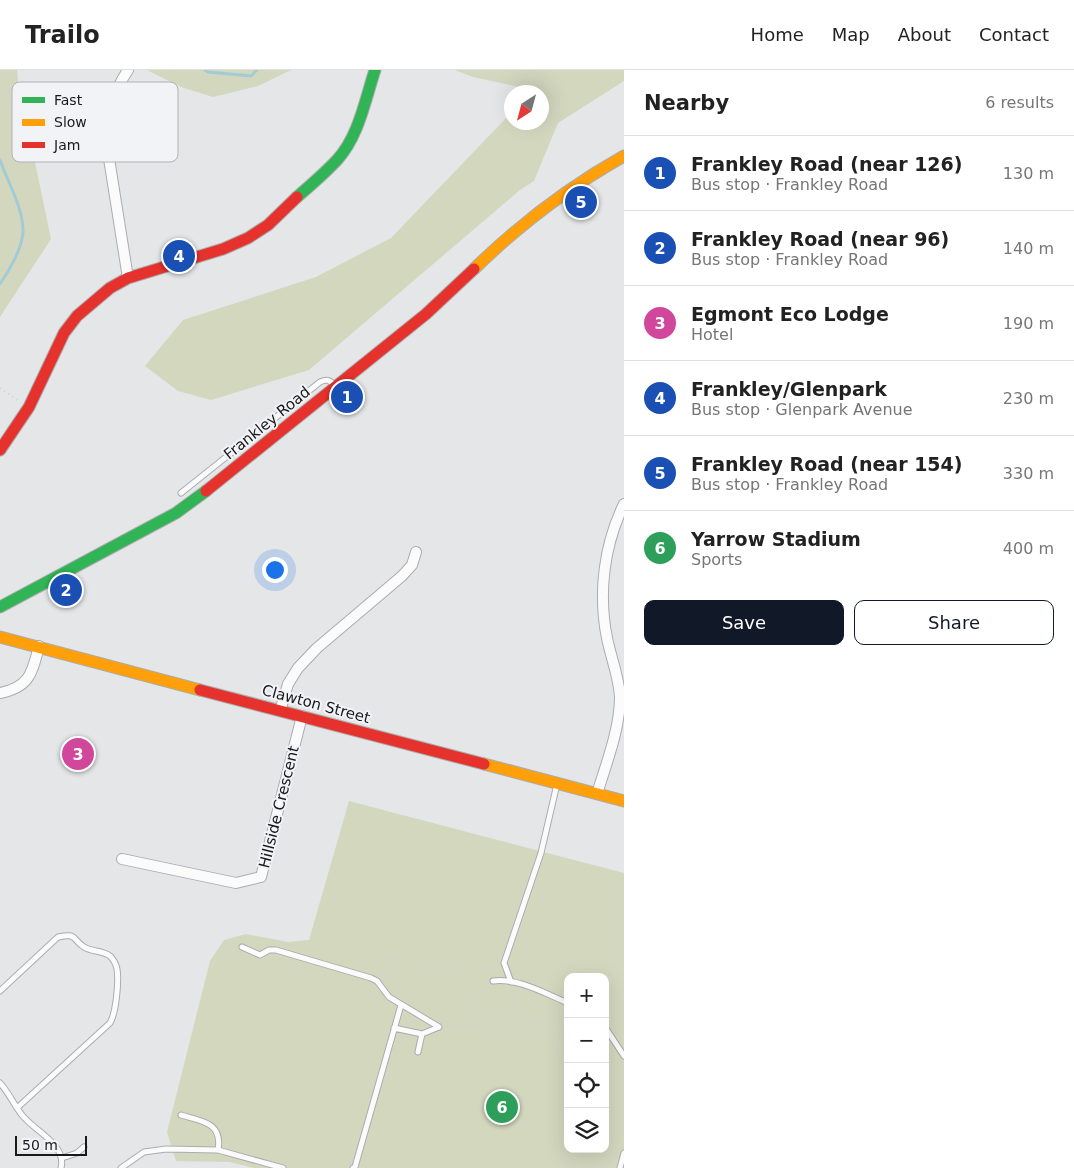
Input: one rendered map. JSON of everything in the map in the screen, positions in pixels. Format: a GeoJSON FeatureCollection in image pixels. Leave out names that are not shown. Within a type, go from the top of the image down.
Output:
{"type":"FeatureCollection","features":[{"type":"Feature","properties":{"kind":"street"},"geometry":{"type":"LineString","coordinates":[[120,82],[128,70]]}},
{"type":"Feature","properties":{"kind":"street"},"geometry":{"type":"LineString","coordinates":[[0,450],[28,407],[64,334],[77,316],[110,288],[128,278],[224,249],[248,238],[268,225],[332,164],[348,144],[356,129],[375,70]]}},
{"type":"Feature","properties":{"kind":"street","name":"Frankley Road"},"geometry":{"type":"LineString","coordinates":[[0,608],[176,513],[199,497],[434,307],[522,225],[594,174],[624,156]]}},
{"type":"Feature","properties":{"kind":"street"},"geometry":{"type":"LineString","coordinates":[[110,162],[128,278]]}},
{"type":"Feature","properties":{"kind":"street"},"geometry":{"type":"LineString","coordinates":[[597,794],[615,733],[620,699],[606,638],[603,596],[604,568],[608,550],[622,515],[624,504]]}},
{"type":"Feature","properties":{"kind":"street"},"geometry":{"type":"LineString","coordinates":[[280,711],[288,684],[298,668],[317,648],[402,576],[412,565],[416,552]]}},
{"type":"Feature","properties":{"kind":"street","name":"Clawton Street"},"geometry":{"type":"LineString","coordinates":[[0,636],[624,801]]}},
{"type":"Feature","properties":{"kind":"street"},"geometry":{"type":"LineString","coordinates":[[0,693],[16,688],[27,680],[32,671],[38,646]]}},
{"type":"Feature","properties":{"kind":"street","name":"Hillside Crescent"},"geometry":{"type":"LineString","coordinates":[[122,859],[236,883],[260,876],[265,866],[302,716]]}},
{"type":"Feature","properties":{"kind":"lane"},"geometry":{"type":"LineString","coordinates":[[181,493],[320,382],[331,381],[336,387]]}},
{"type":"Feature","properties":{"kind":"lane"},"geometry":{"type":"LineString","coordinates":[[510,982],[504,963],[541,853],[557,783]]}},
{"type":"Feature","properties":{"kind":"lane"},"geometry":{"type":"LineString","coordinates":[[0,991],[58,937],[68,935],[76,938],[84,947],[108,954],[113,959],[117,970],[114,1013],[110,1023],[17,1108]]}},
{"type":"Feature","properties":{"kind":"lane"},"geometry":{"type":"LineString","coordinates":[[242,947],[260,955],[269,950],[276,950],[366,976],[377,981],[388,997],[439,1027]]}},
{"type":"Feature","properties":{"kind":"lane"},"geometry":{"type":"LineString","coordinates":[[493,981],[502,980],[526,984],[564,1001]]}},
{"type":"Feature","properties":{"kind":"lane"},"geometry":{"type":"LineString","coordinates":[[353,1168],[355,1167],[401,1004]]}},
{"type":"Feature","properties":{"kind":"lane"},"geometry":{"type":"LineString","coordinates":[[394,1028],[422,1034],[439,1027]]}},
{"type":"Feature","properties":{"kind":"lane"},"geometry":{"type":"LineString","coordinates":[[609,1033],[624,1056]]}},
{"type":"Feature","properties":{"kind":"lane"},"geometry":{"type":"LineString","coordinates":[[418,1052],[422,1034]]}},
{"type":"Feature","properties":{"kind":"lane"},"geometry":{"type":"LineString","coordinates":[[0,1083],[27,1121],[50,1141],[62,1158],[60,1168]]}},
{"type":"Feature","properties":{"kind":"lane"},"geometry":{"type":"LineString","coordinates":[[181,1115],[204,1121],[214,1128],[218,1133],[218,1150]]}},
{"type":"Feature","properties":{"kind":"lane"},"geometry":{"type":"LineString","coordinates":[[62,1158],[77,1153],[84,1147]]}},
{"type":"Feature","properties":{"kind":"lane"},"geometry":{"type":"LineString","coordinates":[[121,1168],[138,1155],[149,1150],[166,1149],[218,1150],[283,1168]]}},
{"type":"Feature","properties":{"kind":"lane"},"geometry":{"type":"LineString","coordinates":[[620,1168],[624,1153]]}},
{"type":"Feature","properties":{"kind":"path"},"geometry":{"type":"LineString","coordinates":[[6,70],[12,122]]}},
{"type":"Feature","properties":{"kind":"path"},"geometry":{"type":"LineString","coordinates":[[170,70],[175,72],[178,70]]}},
{"type":"Feature","properties":{"kind":"path"},"geometry":{"type":"LineString","coordinates":[[0,297],[7,292],[34,221],[19,162]]}},
{"type":"Feature","properties":{"kind":"path"},"geometry":{"type":"LineString","coordinates":[[0,388],[28,407]]}},
{"type":"Feature","properties":{"kind":"path"},"geometry":{"type":"LineString","coordinates":[[366,976],[384,978],[392,972],[393,968],[386,959],[388,957],[437,965],[485,969],[504,963]]}},
{"type":"Feature","properties":{"kind":"path"},"geometry":{"type":"LineString","coordinates":[[466,1024],[475,999],[485,992],[493,981]]}},
{"type":"Feature","properties":{"kind":"path"},"geometry":{"type":"LineString","coordinates":[[507,1032],[517,983]]}},
{"type":"Feature","properties":{"kind":"path"},"geometry":{"type":"LineString","coordinates":[[540,1041],[552,996]]}},
{"type":"Feature","properties":{"kind":"path"},"geometry":{"type":"LineString","coordinates":[[475,999],[478,1006],[562,1031]]}},
{"type":"Feature","properties":{"kind":"path"},"geometry":{"type":"LineString","coordinates":[[490,1028],[494,1011]]}},
{"type":"Feature","properties":{"kind":"path"},"geometry":{"type":"LineString","coordinates":[[522,1036],[527,1021]]}},
{"type":"Feature","properties":{"kind":"path"},"geometry":{"type":"LineString","coordinates":[[439,1027],[454,1027],[466,1024],[490,1028],[540,1041],[564,1055]]}},
{"type":"Feature","properties":{"kind":"path"},"geometry":{"type":"LineString","coordinates":[[554,1048],[564,1027]]}},
{"type":"Feature","properties":{"kind":"green space"},"geometry":{"type":"Polygon","coordinates":[[[0,70],[17,70],[18,82],[12,82],[12,162],[35,162],[51,239],[0,317],[0,70]]]}},
{"type":"Feature","properties":{"kind":"green space"},"geometry":{"type":"Polygon","coordinates":[[[147,70],[291,70],[258,86],[213,97],[181,87],[178,86],[178,82],[171,82],[147,70]]]}},
{"type":"Feature","properties":{"kind":"green space"},"geometry":{"type":"Polygon","coordinates":[[[455,70],[624,70],[624,81],[558,123],[534,181],[520,190],[309,370],[211,400],[178,391],[145,366],[183,320],[316,277],[391,238],[504,120],[504,130],[549,130],[549,85],[510,85],[473,77],[455,70]]]}},
{"type":"Feature","properties":{"kind":"green space"},"geometry":{"type":"Polygon","coordinates":[[[349,801],[624,873],[624,1168],[254,1168],[229,1162],[176,1161],[167,1132],[210,961],[224,940],[246,934],[288,942],[309,940],[349,801]]]}},
{"type":"Feature","properties":{"kind":"waterway"},"geometry":{"type":"LineString","coordinates":[[205,70],[208,72],[251,76],[257,70]]}},
{"type":"Feature","properties":{"kind":"waterway"},"geometry":{"type":"LineString","coordinates":[[0,160],[21,213],[23,231],[18,251],[0,284]]}},
{"type":"Feature","properties":{"kind":"traffic: fast"},"geometry":{"type":"LineString","coordinates":[[297,197],[328,170],[345,150],[356,129],[375,70]]}},
{"type":"Feature","properties":{"kind":"traffic: fast"},"geometry":{"type":"LineString","coordinates":[[0,607],[176,513],[206,491]]}},
{"type":"Feature","properties":{"kind":"traffic: slow"},"geometry":{"type":"LineString","coordinates":[[474,269],[545,208],[624,156]]}},
{"type":"Feature","properties":{"kind":"traffic: slow"},"geometry":{"type":"LineString","coordinates":[[0,637],[200,690]]}},
{"type":"Feature","properties":{"kind":"traffic: slow"},"geometry":{"type":"LineString","coordinates":[[484,764],[624,801]]}},
{"type":"Feature","properties":{"kind":"traffic: jam"},"geometry":{"type":"LineString","coordinates":[[0,450],[29,407],[64,333],[77,316],[110,288],[128,278],[223,249],[248,238],[268,225],[297,197]]}},
{"type":"Feature","properties":{"kind":"traffic: jam"},"geometry":{"type":"LineString","coordinates":[[206,491],[426,314],[474,269]]}},
{"type":"Feature","properties":{"kind":"traffic: jam"},"geometry":{"type":"LineString","coordinates":[[200,690],[484,764]]}},
{"type":"Feature","properties":{"kind":"place","name":"Frankley Road (near 154)"},"geometry":{"type":"Point","coordinates":[581,202]}},
{"type":"Feature","properties":{"kind":"place","name":"Frankley/Glenpark"},"geometry":{"type":"Point","coordinates":[179,256]}},
{"type":"Feature","properties":{"kind":"place","name":"Frankley Road (near 126)"},"geometry":{"type":"Point","coordinates":[347,397]}},
{"type":"Feature","properties":{"kind":"place","name":"Frankley Road (near 96)"},"geometry":{"type":"Point","coordinates":[66,590]}},
{"type":"Feature","properties":{"kind":"place","name":"Egmont Eco Lodge"},"geometry":{"type":"Point","coordinates":[78,754]}},
{"type":"Feature","properties":{"kind":"place","name":"Yarrow Stadium"},"geometry":{"type":"Point","coordinates":[502,1107]}}]}
